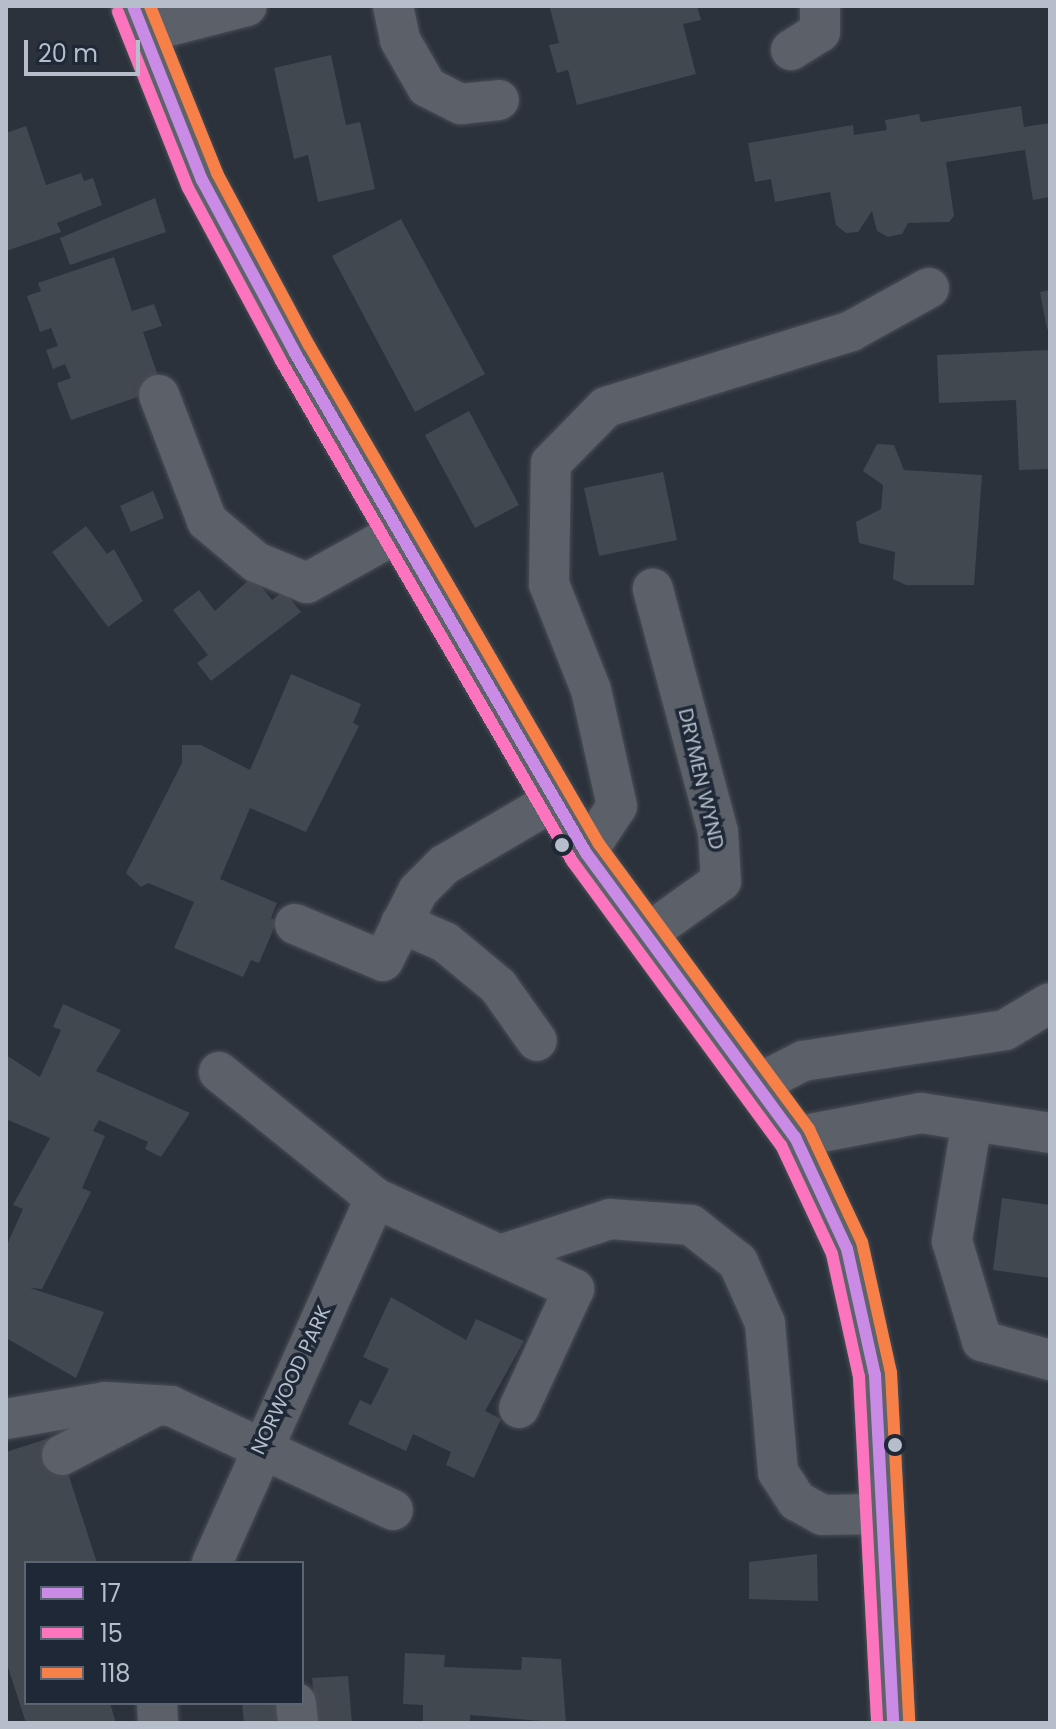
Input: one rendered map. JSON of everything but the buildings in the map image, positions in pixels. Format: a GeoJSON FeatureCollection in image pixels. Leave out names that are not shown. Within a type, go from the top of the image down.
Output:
{"type":"FeatureCollection","features":[{"type":"Feature","properties":{"kind":"main road"},"geometry":{"type":"LineString","coordinates":[[138,20],[202,180],[555,800],[586,853],[795,1137],[847,1249],[875,1375],[893,1723]]}},
{"type":"Feature","properties":{"kind":"street"},"geometry":{"type":"LineString","coordinates":[[138,20],[247,6]]}},
{"type":"Feature","properties":{"kind":"street"},"geometry":{"type":"LineString","coordinates":[[393,6],[400,40],[427,87],[461,104],[499,100]]}},
{"type":"Feature","properties":{"kind":"street"},"geometry":{"type":"LineString","coordinates":[[791,50],[820,32],[820,6]]}},
{"type":"Feature","properties":{"kind":"street"},"geometry":{"type":"LineString","coordinates":[[586,853],[617,806],[591,690],[549,584],[551,463],[606,407],[851,331],[929,288]]}},
{"type":"Feature","properties":{"kind":"street"},"geometry":{"type":"LineString","coordinates":[[159,395],[207,521],[256,562],[307,583],[401,531]]}},
{"type":"Feature","properties":{"kind":"street","name":"DRYMEN WYND"},"geometry":{"type":"LineString","coordinates":[[647,934],[721,881],[718,832],[653,589]]}},
{"type":"Feature","properties":{"kind":"street"},"geometry":{"type":"LineString","coordinates":[[295,924],[383,961],[401,923],[444,865],[555,800]]}},
{"type":"Feature","properties":{"kind":"street"},"geometry":{"type":"LineString","coordinates":[[401,923],[445,942],[498,986],[537,1041]]}},
{"type":"Feature","properties":{"kind":"street"},"geometry":{"type":"LineString","coordinates":[[758,1084],[803,1061],[1005,1030],[1050,1003]]}},
{"type":"Feature","properties":{"kind":"street"},"geometry":{"type":"LineString","coordinates":[[219,1072],[375,1198],[574,1289],[519,1408]]}},
{"type":"Feature","properties":{"kind":"street"},"geometry":{"type":"LineString","coordinates":[[795,1137],[921,1113],[1050,1133]]}},
{"type":"Feature","properties":{"kind":"street"},"geometry":{"type":"LineString","coordinates":[[972,1121],[952,1241],[982,1341],[1050,1360]]}},
{"type":"Feature","properties":{"kind":"street","name":"NORWOOD PARK"},"geometry":{"type":"LineString","coordinates":[[213,1561],[259,1446],[375,1198]]}},
{"type":"Feature","properties":{"kind":"street"},"geometry":{"type":"LineString","coordinates":[[500,1255],[610,1219],[691,1225],[738,1262],[765,1323],[778,1472],[797,1501],[822,1515],[884,1514]]}},
{"type":"Feature","properties":{"kind":"street"},"geometry":{"type":"LineString","coordinates":[[6,1419],[105,1402],[161,1404],[259,1446],[393,1510]]}},
{"type":"Feature","properties":{"kind":"street"},"geometry":{"type":"LineString","coordinates":[[62,1455],[161,1404]]}},
{"type":"Feature","properties":{"kind":"transit line","name":"17"},"geometry":{"type":"LineString","coordinates":[[133,6],[202,180],[295,353],[586,853],[795,1137],[847,1249],[875,1375],[893,1723]]}},
{"type":"Feature","properties":{"kind":"transit line","name":"118"},"geometry":{"type":"LineString","coordinates":[[150,6],[217,173],[309,345],[599,844],[809,1129],[862,1242],[891,1373],[909,1722]]}},
{"type":"Feature","properties":{"kind":"transit line","name":"15"},"geometry":{"type":"LineString","coordinates":[[118,12],[188,188],[281,361],[572,861],[781,1145],[832,1254],[859,1377],[877,1723]]}}]}
